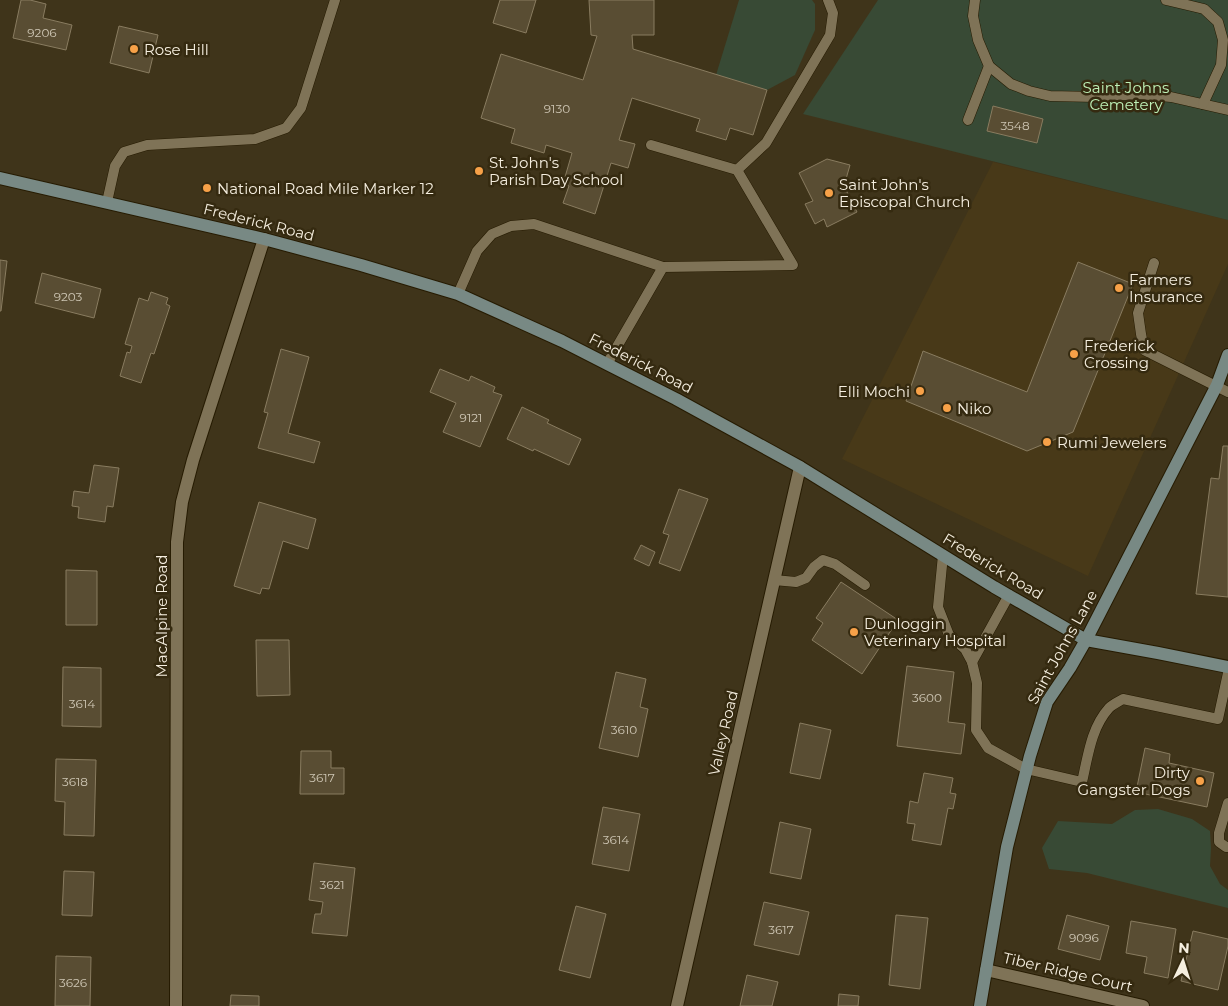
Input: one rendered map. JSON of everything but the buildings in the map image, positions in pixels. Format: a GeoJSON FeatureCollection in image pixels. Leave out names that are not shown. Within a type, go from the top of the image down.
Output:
{"type":"FeatureCollection","features":[{"type":"Feature","properties":{"kind":"main road","name":"Frederick Road"},"geometry":{"type":"LineString","coordinates":[[0,178],[264,239],[458,294],[562,341],[676,399],[800,467],[1009,596],[1086,640],[1228,667]]}},
{"type":"Feature","properties":{"kind":"main road","name":"Saint Johns Lane"},"geometry":{"type":"LineString","coordinates":[[980,1006],[1007,847],[1026,769],[1047,702],[1086,640],[1223,388],[1228,355]]}},
{"type":"Feature","properties":{"kind":"street","name":"MacAlpine Road"},"geometry":{"type":"LineString","coordinates":[[176,1006],[177,542],[182,502],[193,460],[264,239]]}},
{"type":"Feature","properties":{"kind":"street","name":"Valley Road"},"geometry":{"type":"LineString","coordinates":[[677,1006],[800,467]]}},
{"type":"Feature","properties":{"kind":"street","name":"Tiber Ridge Court"},"geometry":{"type":"LineString","coordinates":[[986,970],[1143,1006]]}},
{"type":"Feature","properties":{"kind":"lane"},"geometry":{"type":"LineString","coordinates":[[107,202],[115,166],[124,152],[147,145],[255,138],[286,128],[301,108],[335,0]]}},
{"type":"Feature","properties":{"kind":"lane"},"geometry":{"type":"LineString","coordinates":[[737,170],[766,143],[830,35],[833,13],[828,0]]}},
{"type":"Feature","properties":{"kind":"lane"},"geometry":{"type":"LineString","coordinates":[[974,0],[973,16],[978,40],[989,66],[1011,84],[1050,96],[1096,98],[1138,94],[1171,97],[1228,110]]}},
{"type":"Feature","properties":{"kind":"lane"},"geometry":{"type":"LineString","coordinates":[[1166,0],[1204,9],[1218,22],[1223,40],[1221,65],[1204,104]]}},
{"type":"Feature","properties":{"kind":"lane"},"geometry":{"type":"LineString","coordinates":[[968,120],[989,66]]}},
{"type":"Feature","properties":{"kind":"lane"},"geometry":{"type":"LineString","coordinates":[[458,294],[477,251],[492,234],[511,226],[534,224],[663,267],[792,265],[737,170],[651,145]]}},
{"type":"Feature","properties":{"kind":"lane"},"geometry":{"type":"LineString","coordinates":[[1154,263],[1138,313],[1144,350],[1223,388]]}},
{"type":"Feature","properties":{"kind":"lane"},"geometry":{"type":"LineString","coordinates":[[607,364],[663,267]]}},
{"type":"Feature","properties":{"kind":"lane"},"geometry":{"type":"LineString","coordinates":[[943,555],[938,607],[950,634],[965,649],[972,662],[977,683],[976,730],[988,748],[1026,769],[1082,782],[1090,744],[1099,722],[1110,706],[1123,699],[1218,719],[1228,673]]}},
{"type":"Feature","properties":{"kind":"lane"},"geometry":{"type":"LineString","coordinates":[[774,580],[796,582],[806,578],[814,567],[823,560],[835,564],[865,585]]}},
{"type":"Feature","properties":{"kind":"lane"},"geometry":{"type":"LineString","coordinates":[[972,662],[1009,596]]}},
{"type":"Feature","properties":{"kind":"lane"},"geometry":{"type":"LineString","coordinates":[[1228,803],[1219,833],[1219,842],[1228,847]]}},
{"type":"Feature","properties":{"kind":"shaded area"},"geometry":{"type":"Polygon","coordinates":[[[993,162],[1228,220],[1228,264],[1088,576],[842,459],[993,162]]]}},
{"type":"Feature","properties":{"kind":"green space"},"geometry":{"type":"Polygon","coordinates":[[[739,0],[812,0],[815,4],[815,30],[795,75],[767,90],[716,75],[739,0]]]}},
{"type":"Feature","properties":{"kind":"green space","name":"Saint Johns Cemetery"},"geometry":{"type":"Polygon","coordinates":[[[878,0],[1228,0],[1228,220],[803,114],[878,0]]]}},
{"type":"Feature","properties":{"kind":"green space"},"geometry":{"type":"Polygon","coordinates":[[[1158,809],[1192,819],[1210,831],[1210,866],[1220,884],[1228,890],[1228,908],[1087,873],[1049,869],[1042,848],[1058,821],[1112,824],[1135,810],[1158,809]]]}},
{"type":"Feature","properties":{"kind":"place","name":"Rose Hill"},"geometry":{"type":"Point","coordinates":[134,49]}},
{"type":"Feature","properties":{"kind":"place","name":"St. John's Parish Day School"},"geometry":{"type":"Point","coordinates":[479,171]}},
{"type":"Feature","properties":{"kind":"place","name":"National Road Mile Marker 12"},"geometry":{"type":"Point","coordinates":[207,188]}},
{"type":"Feature","properties":{"kind":"place","name":"Saint John's Episcopal Church"},"geometry":{"type":"Point","coordinates":[829,193]}},
{"type":"Feature","properties":{"kind":"place","name":"Farmers Insurance"},"geometry":{"type":"Point","coordinates":[1119,288]}},
{"type":"Feature","properties":{"kind":"place","name":"Frederick Crossing"},"geometry":{"type":"Point","coordinates":[1074,354]}},
{"type":"Feature","properties":{"kind":"place","name":"Elli Mochi"},"geometry":{"type":"Point","coordinates":[920,391]}},
{"type":"Feature","properties":{"kind":"place","name":"Niko"},"geometry":{"type":"Point","coordinates":[947,408]}},
{"type":"Feature","properties":{"kind":"place","name":"Rumi Jewelers"},"geometry":{"type":"Point","coordinates":[1047,442]}},
{"type":"Feature","properties":{"kind":"place","name":"Dunloggin Veterinary Hospital"},"geometry":{"type":"Point","coordinates":[854,632]}},
{"type":"Feature","properties":{"kind":"place","name":"Dirty Gangster Dogs"},"geometry":{"type":"Point","coordinates":[1200,781]}}]}
